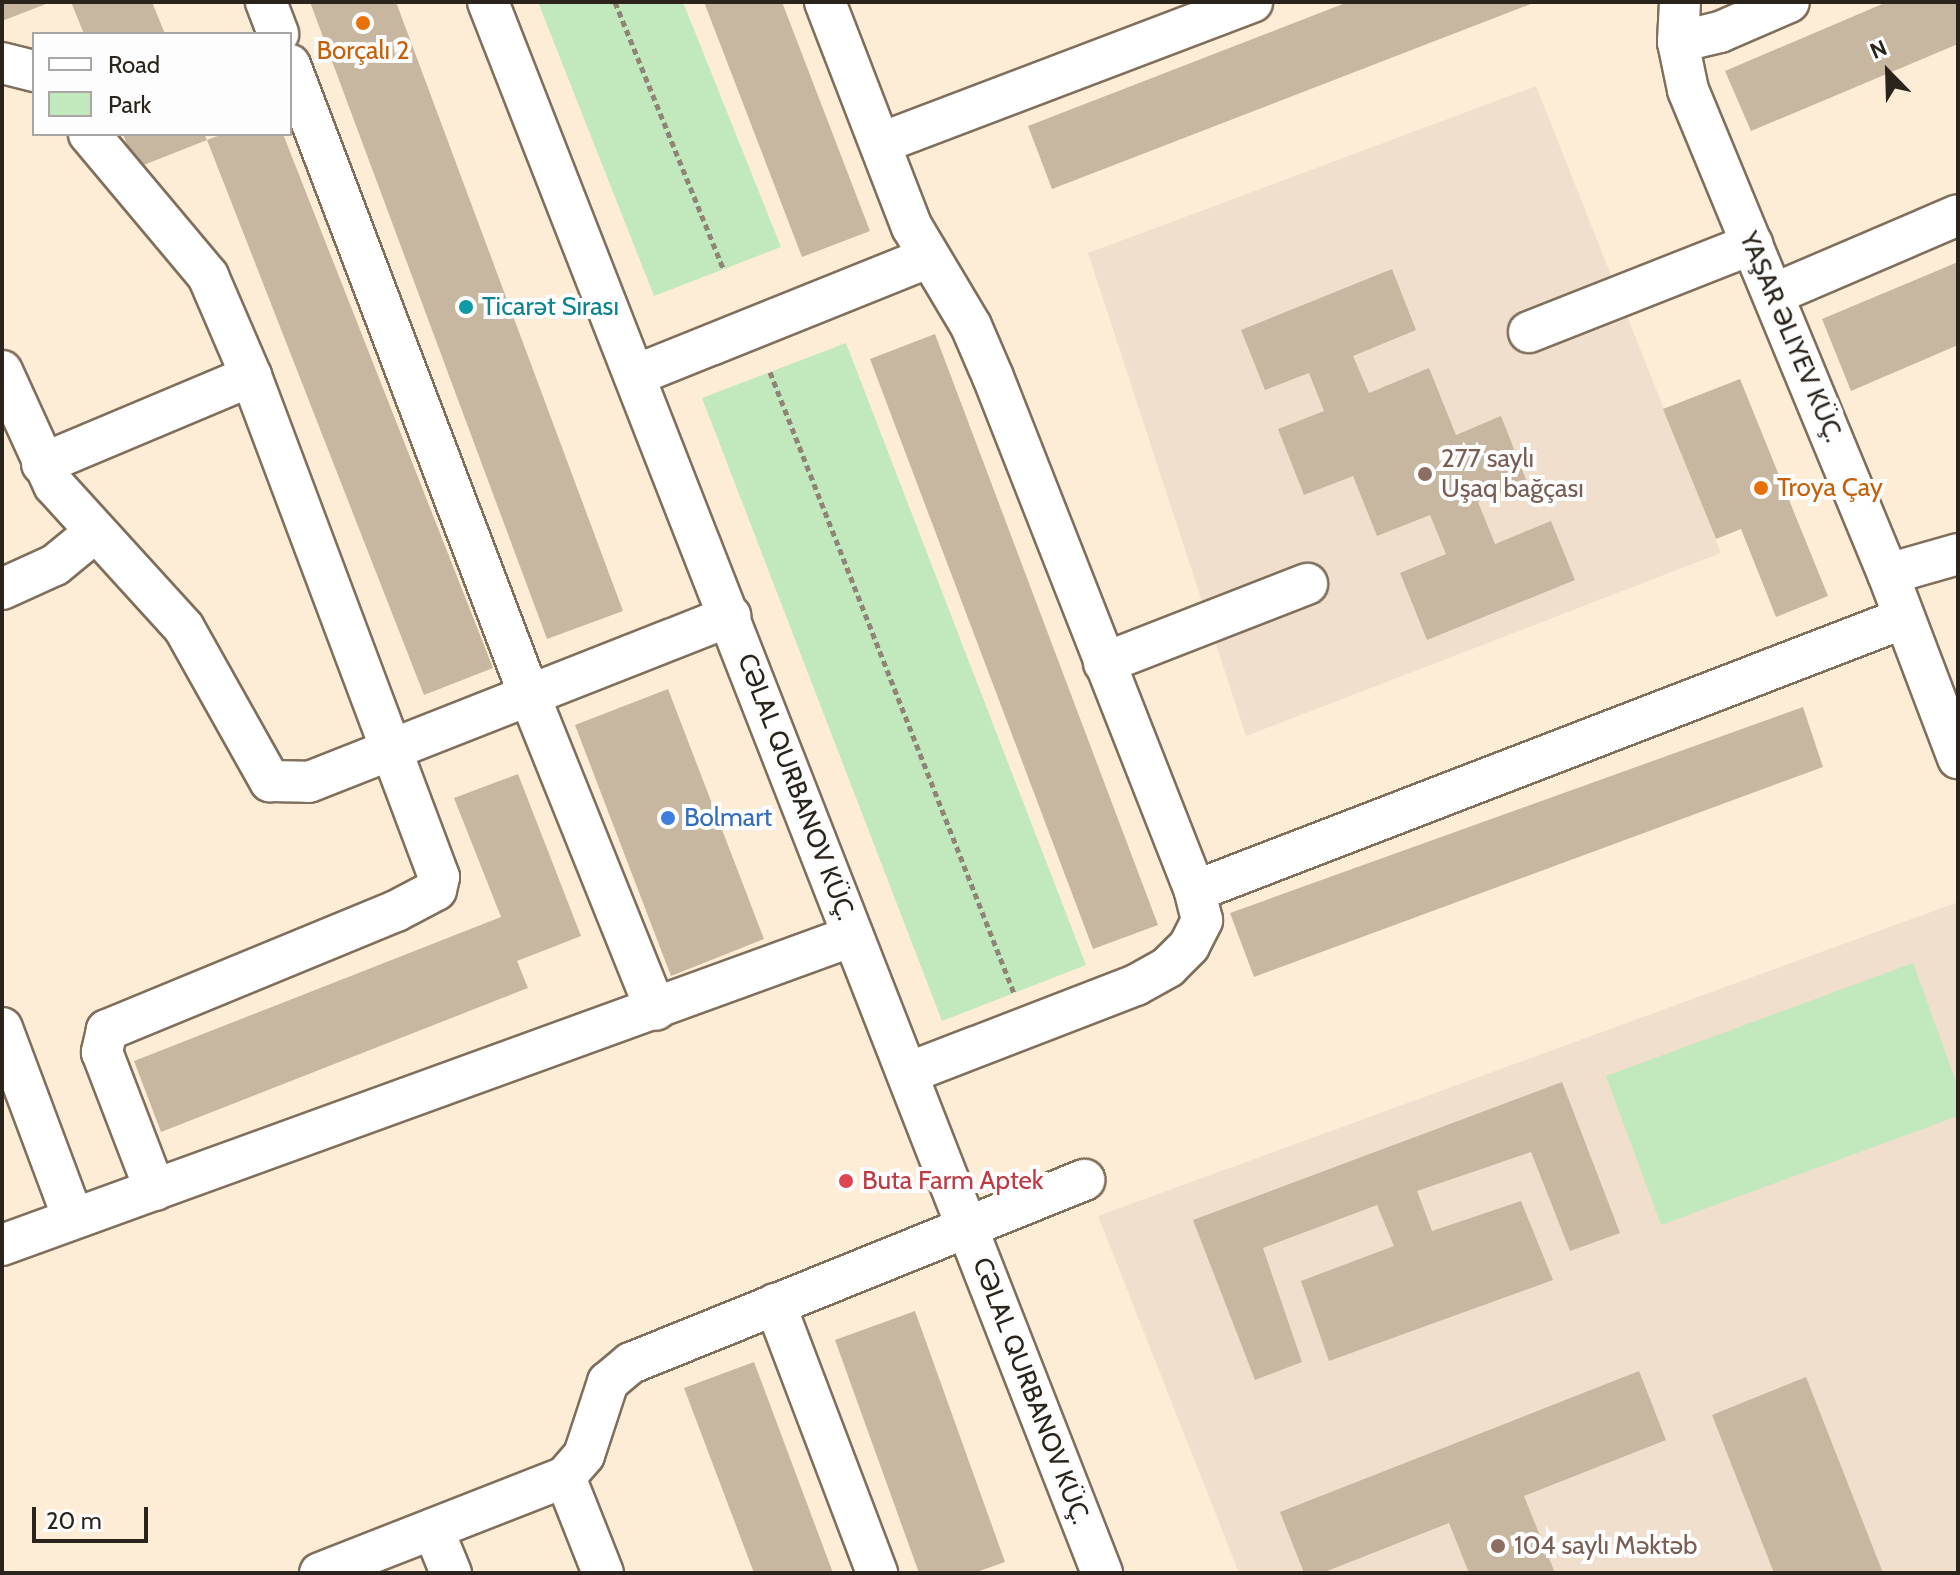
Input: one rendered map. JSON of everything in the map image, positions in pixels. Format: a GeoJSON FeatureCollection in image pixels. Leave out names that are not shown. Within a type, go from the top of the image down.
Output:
{"type":"FeatureCollection","features":[{"type":"Feature","properties":{"kind":"street"},"geometry":{"type":"LineString","coordinates":[[266,2],[277,32]]}},
{"type":"Feature","properties":{"kind":"street","name":"CƏLAL QURBANOV KÜÇ."},"geometry":{"type":"LineString","coordinates":[[488,2],[1102,1573]]}},
{"type":"Feature","properties":{"kind":"street"},"geometry":{"type":"LineString","coordinates":[[825,2],[929,257],[971,326],[1195,891],[1202,920],[1189,946],[1168,967],[1136,985],[908,1073]]}},
{"type":"Feature","properties":{"kind":"street"},"geometry":{"type":"LineString","coordinates":[[881,143],[1252,2]]}},
{"type":"Feature","properties":{"kind":"street","name":"YAŞAR ƏLIYEV KÜÇ."},"geometry":{"type":"LineString","coordinates":[[1680,2],[1678,42],[1688,90],[1888,574],[1958,758]]}},
{"type":"Feature","properties":{"kind":"street"},"geometry":{"type":"LineString","coordinates":[[1678,42],[1720,32],[1789,2]]}},
{"type":"Feature","properties":{"kind":"street"},"geometry":{"type":"LineString","coordinates":[[2,63],[32,70]]}},
{"type":"Feature","properties":{"kind":"street"},"geometry":{"type":"LineString","coordinates":[[292,70],[530,697],[656,1010]]}},
{"type":"Feature","properties":{"kind":"street"},"geometry":{"type":"LineString","coordinates":[[91,136],[208,276],[251,376],[439,877],[436,890],[107,1030],[102,1052],[155,1190]]}},
{"type":"Feature","properties":{"kind":"street"},"geometry":{"type":"LineString","coordinates":[[1774,294],[1958,215]]}},
{"type":"Feature","properties":{"kind":"street"},"geometry":{"type":"LineString","coordinates":[[1529,332],[1752,244]]}},
{"type":"Feature","properties":{"kind":"street"},"geometry":{"type":"LineString","coordinates":[[636,375],[929,257]]}},
{"type":"Feature","properties":{"kind":"street"},"geometry":{"type":"LineString","coordinates":[[2,371],[42,464],[94,533],[139,574],[184,628],[270,781],[309,782],[730,616]]}},
{"type":"Feature","properties":{"kind":"street"},"geometry":{"type":"LineString","coordinates":[[42,464],[251,376]]}},
{"type":"Feature","properties":{"kind":"street"},"geometry":{"type":"LineString","coordinates":[[2,589],[55,565],[94,533]]}},
{"type":"Feature","properties":{"kind":"street"},"geometry":{"type":"LineString","coordinates":[[1888,574],[1958,554]]}},
{"type":"Feature","properties":{"kind":"street"},"geometry":{"type":"LineString","coordinates":[[1104,663],[1307,584]]}},
{"type":"Feature","properties":{"kind":"street"},"geometry":{"type":"LineString","coordinates":[[1195,891],[1904,618]]}},
{"type":"Feature","properties":{"kind":"street"},"geometry":{"type":"LineString","coordinates":[[2,1245],[853,936]]}},
{"type":"Feature","properties":{"kind":"street"},"geometry":{"type":"LineString","coordinates":[[2,1028],[73,1218]]}},
{"type":"Feature","properties":{"kind":"street"},"geometry":{"type":"LineString","coordinates":[[320,1573],[565,1477],[584,1455],[608,1382],[631,1363],[1084,1180]]}},
{"type":"Feature","properties":{"kind":"street"},"geometry":{"type":"LineString","coordinates":[[775,1304],[877,1573]]}},
{"type":"Feature","properties":{"kind":"street"},"geometry":{"type":"LineString","coordinates":[[565,1477],[603,1573]]}},
{"type":"Feature","properties":{"kind":"street"},"geometry":{"type":"LineString","coordinates":[[433,1529],[451,1573]]}},
{"type":"Feature","properties":{"kind":"path"},"geometry":{"type":"LineString","coordinates":[[615,2],[724,270]]}},
{"type":"Feature","properties":{"kind":"path"},"geometry":{"type":"LineString","coordinates":[[770,372],[1014,993]]}},
{"type":"Feature","properties":{"kind":"shaded area","name":"277 saylı Uşaq bağçası"},"geometry":{"type":"Polygon","coordinates":[[[1536,86],[1721,553],[1246,736],[1088,253],[1536,86]]]}},
{"type":"Feature","properties":{"kind":"shaded area"},"geometry":{"type":"Polygon","coordinates":[[[1958,902],[1958,1573],[1239,1573],[1098,1216],[1958,902]]]}},
{"type":"Feature","properties":{"kind":"green space"},"geometry":{"type":"Polygon","coordinates":[[[538,2],[683,2],[781,247],[654,296],[538,2]]]}},
{"type":"Feature","properties":{"kind":"green space"},"geometry":{"type":"Polygon","coordinates":[[[846,343],[1086,965],[942,1021],[702,398],[846,343]]]}},
{"type":"Feature","properties":{"kind":"green space"},"geometry":{"type":"Polygon","coordinates":[[[1913,963],[1958,1087],[1958,1116],[1661,1225],[1606,1076],[1913,963]]]}},
{"type":"Feature","properties":{"kind":"building"},"geometry":{"type":"Polygon","coordinates":[[[2,2],[51,2],[2,21],[2,2]]]}},
{"type":"Feature","properties":{"kind":"building"},"geometry":{"type":"Polygon","coordinates":[[[71,2],[152,2],[164,32],[83,32],[71,2]]]}},
{"type":"Feature","properties":{"kind":"building","name":"Ticarət Sırası"},"geometry":{"type":"Polygon","coordinates":[[[310,2],[396,2],[623,611],[547,639],[310,2]]]}},
{"type":"Feature","properties":{"kind":"building"},"geometry":{"type":"Polygon","coordinates":[[[704,2],[782,2],[870,231],[802,257],[704,2]]]}},
{"type":"Feature","properties":{"kind":"building"},"geometry":{"type":"Polygon","coordinates":[[[1348,2],[1536,2],[1052,189],[1028,126],[1348,2]]]}},
{"type":"Feature","properties":{"kind":"building"},"geometry":{"type":"Polygon","coordinates":[[[1887,2],[1958,2],[1958,44],[1751,131],[1725,71],[1887,2]]]}},
{"type":"Feature","properties":{"kind":"building"},"geometry":{"type":"Polygon","coordinates":[[[124,136],[205,136],[207,140],[136,168],[124,136]]]}},
{"type":"Feature","properties":{"kind":"building"},"geometry":{"type":"Polygon","coordinates":[[[218,136],[284,136],[493,668],[424,695],[207,140],[218,136]]]}},
{"type":"Feature","properties":{"kind":"building"},"geometry":{"type":"Polygon","coordinates":[[[1958,262],[1958,345],[1851,391],[1822,319],[1958,262]]]}},
{"type":"Feature","properties":{"kind":"building"},"geometry":{"type":"Polygon","coordinates":[[[1392,269],[1416,330],[1353,356],[1369,393],[1429,368],[1456,435],[1501,416],[1527,482],[1478,502],[1495,544],[1551,521],[1575,580],[1427,640],[1400,573],[1446,554],[1430,515],[1377,536],[1353,476],[1304,495],[1278,429],[1324,411],[1309,373],[1265,390],[1241,330],[1392,269]]]}},
{"type":"Feature","properties":{"kind":"building"},"geometry":{"type":"Polygon","coordinates":[[[935,334],[1158,925],[1093,949],[870,359],[935,334]]]}},
{"type":"Feature","properties":{"kind":"building"},"geometry":{"type":"Polygon","coordinates":[[[1740,379],[1828,596],[1776,617],[1741,529],[1716,539],[1663,409],[1740,379]]]}},
{"type":"Feature","properties":{"kind":"building"},"geometry":{"type":"Polygon","coordinates":[[[668,689],[764,939],[671,976],[575,725],[668,689]]]}},
{"type":"Feature","properties":{"kind":"building"},"geometry":{"type":"Polygon","coordinates":[[[1803,707],[1823,767],[1254,977],[1230,913],[1803,707]]]}},
{"type":"Feature","properties":{"kind":"building"},"geometry":{"type":"Polygon","coordinates":[[[518,774],[581,936],[517,961],[528,988],[161,1132],[134,1061],[501,917],[454,798],[518,774]]]}},
{"type":"Feature","properties":{"kind":"building"},"geometry":{"type":"Polygon","coordinates":[[[1562,1082],[1620,1233],[1570,1251],[1531,1152],[1417,1191],[1432,1231],[1521,1201],[1553,1280],[1329,1361],[1301,1281],[1394,1246],[1377,1205],[1263,1248],[1302,1362],[1255,1380],[1193,1220],[1562,1082]]]}},
{"type":"Feature","properties":{"kind":"building"},"geometry":{"type":"Polygon","coordinates":[[[915,1311],[1005,1562],[974,1573],[919,1573],[835,1340],[915,1311]]]}},
{"type":"Feature","properties":{"kind":"building"},"geometry":{"type":"Polygon","coordinates":[[[754,1362],[833,1573],[754,1573],[684,1388],[754,1362]]]}},
{"type":"Feature","properties":{"kind":"building"},"geometry":{"type":"Polygon","coordinates":[[[1639,1371],[1666,1440],[1524,1496],[1555,1573],[1469,1573],[1449,1523],[1322,1573],[1304,1573],[1280,1512],[1639,1371]]]}},
{"type":"Feature","properties":{"kind":"building"},"geometry":{"type":"Polygon","coordinates":[[[1806,1377],[1883,1573],[1774,1573],[1712,1415],[1806,1377]]]}},
{"type":"Feature","properties":{"kind":"place","name":"Borçalı 2"},"geometry":{"type":"Point","coordinates":[363,23]}},
{"type":"Feature","properties":{"kind":"place","name":"Ticarət Sırası"},"geometry":{"type":"Point","coordinates":[466,307]}},
{"type":"Feature","properties":{"kind":"place","name":"277 saylı Uşaq bağçası"},"geometry":{"type":"Point","coordinates":[1425,474]}},
{"type":"Feature","properties":{"kind":"place","name":"Troya Çay"},"geometry":{"type":"Point","coordinates":[1761,488]}},
{"type":"Feature","properties":{"kind":"place","name":"Bolmart"},"geometry":{"type":"Point","coordinates":[668,818]}},
{"type":"Feature","properties":{"kind":"place","name":"Buta Farm Aptek"},"geometry":{"type":"Point","coordinates":[846,1181]}},
{"type":"Feature","properties":{"kind":"place","name":"104 saylı Məktəb"},"geometry":{"type":"Point","coordinates":[1498,1546]}}]}
